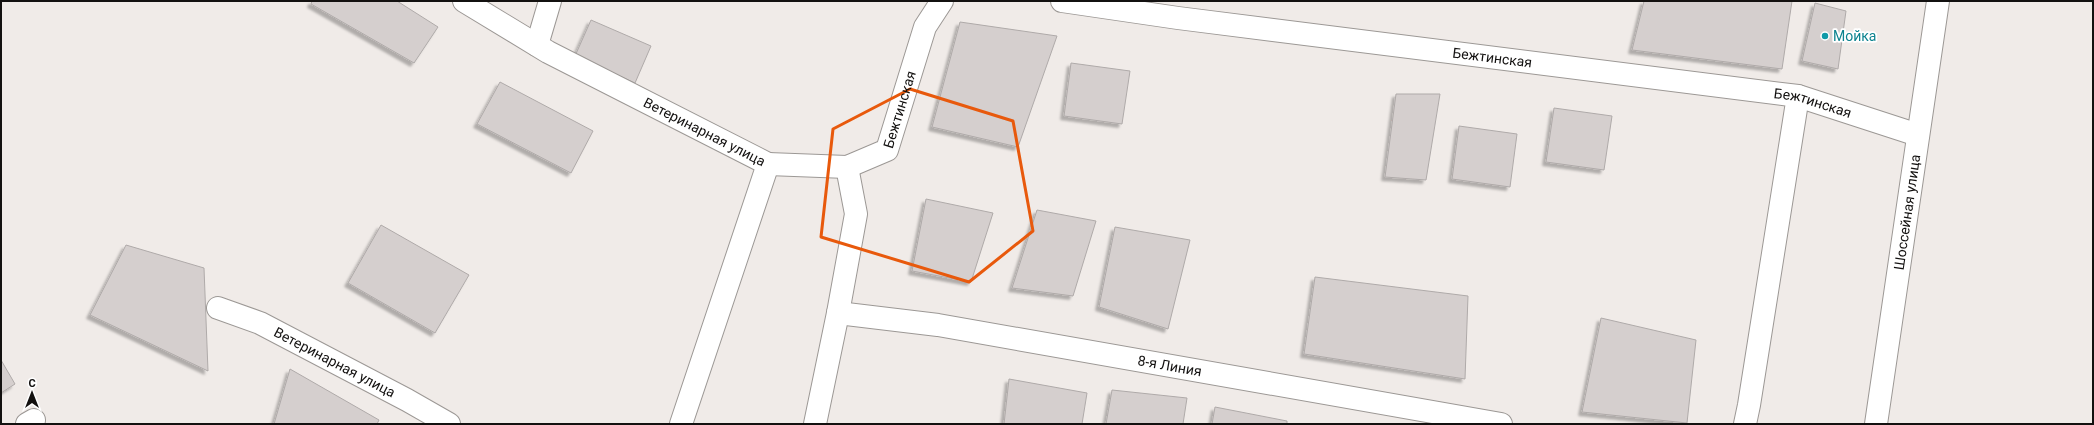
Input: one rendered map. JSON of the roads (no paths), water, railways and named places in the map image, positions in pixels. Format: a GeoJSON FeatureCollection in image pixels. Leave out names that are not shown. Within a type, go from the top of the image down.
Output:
{"type":"FeatureCollection","features":[{"type":"Feature","properties":{"kind":"street","name":"Ветеринарная улица"},"geometry":{"type":"LineString","coordinates":[[464,1],[537,45],[768,164],[681,424]]}},
{"type":"Feature","properties":{"kind":"street"},"geometry":{"type":"LineString","coordinates":[[537,45],[550,1]]}},
{"type":"Feature","properties":{"kind":"street","name":"Бежтинская"},"geometry":{"type":"LineString","coordinates":[[768,164],[847,167],[887,150],[925,27],[942,1]]}},
{"type":"Feature","properties":{"kind":"street","name":"Бежтинская"},"geometry":{"type":"LineString","coordinates":[[1062,1],[1178,18],[1798,96],[1918,135]]}},
{"type":"Feature","properties":{"kind":"street","name":"Шоссейная улица"},"geometry":{"type":"LineString","coordinates":[[1876,424],[1938,1]]}},
{"type":"Feature","properties":{"kind":"street"},"geometry":{"type":"LineString","coordinates":[[1745,424],[1798,96]]}},
{"type":"Feature","properties":{"kind":"street"},"geometry":{"type":"LineString","coordinates":[[815,424],[838,313],[856,214],[847,167]]}},
{"type":"Feature","properties":{"kind":"street","name":"Ветеринарная улица"},"geometry":{"type":"LineString","coordinates":[[218,308],[260,322],[449,424]]}},
{"type":"Feature","properties":{"kind":"street","name":"8-я Линия"},"geometry":{"type":"LineString","coordinates":[[838,313],[938,325],[1501,424]]}},
{"type":"Feature","properties":{"kind":"place","name":"Мойка"},"geometry":{"type":"Point","coordinates":[1825,36]}}]}
